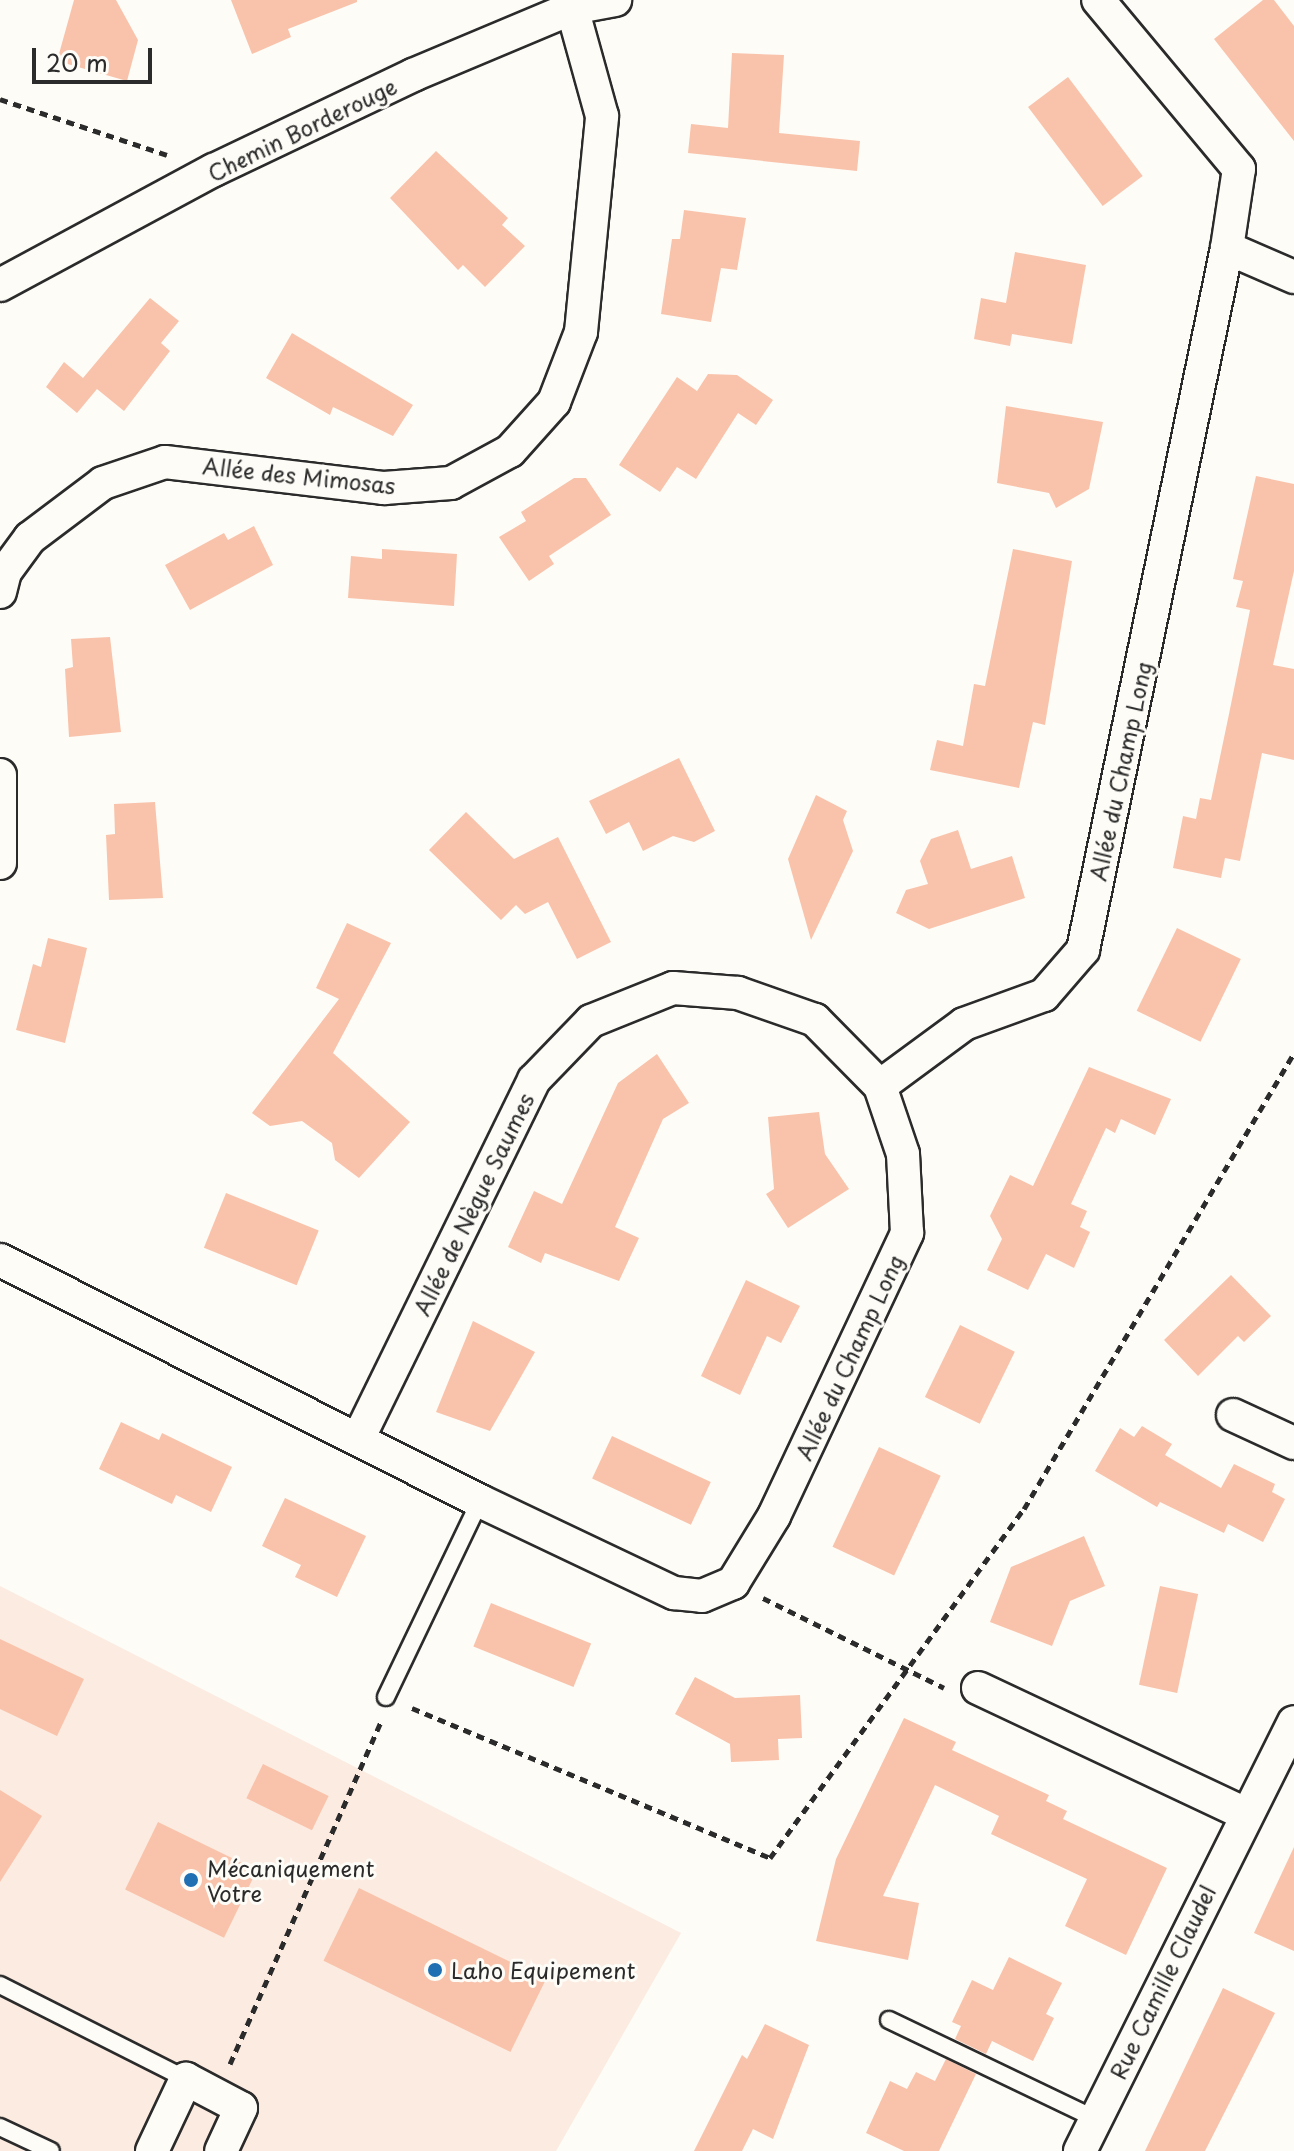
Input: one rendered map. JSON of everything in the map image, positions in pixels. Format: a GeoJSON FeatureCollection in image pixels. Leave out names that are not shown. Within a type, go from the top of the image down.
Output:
{"type":"FeatureCollection","features":[{"type":"Feature","properties":{"kind":"street","name":"Chemin Borderouge"},"geometry":{"type":"LineString","coordinates":[[0,285],[214,170],[572,8],[615,0]]}},
{"type":"Feature","properties":{"kind":"street","name":"Allée du Champ Long"},"geometry":{"type":"LineString","coordinates":[[733,1583],[774,1516],[907,1233],[903,1154],[880,1086],[964,1024],[1044,995],[1083,950],[1227,248],[1239,169],[1098,0]]}},
{"type":"Feature","properties":{"kind":"street","name":"Allée des Mimosas"},"geometry":{"type":"LineString","coordinates":[[0,592],[5,572],[30,538],[103,483],[165,462],[384,488],[451,483],[510,451],[554,402],[581,332],[602,116],[572,8]]}},
{"type":"Feature","properties":{"kind":"street"},"geometry":{"type":"LineString","coordinates":[[1227,248],[1294,277]]}},
{"type":"Feature","properties":{"kind":"street"},"geometry":{"type":"LineString","coordinates":[[0,775],[0,863]]}},
{"type":"Feature","properties":{"kind":"street","name":"Allée de Nègue Saumes"},"geometry":{"type":"LineString","coordinates":[[359,1438],[534,1080],[591,1021],[673,988],[738,993],[815,1020],[880,1086]]}},
{"type":"Feature","properties":{"kind":"street"},"geometry":{"type":"LineString","coordinates":[[0,1260],[480,1501],[674,1593],[702,1596],[733,1583]]}},
{"type":"Feature","properties":{"kind":"street"},"geometry":{"type":"LineString","coordinates":[[1233,1415],[1294,1443]]}},
{"type":"Feature","properties":{"kind":"street"},"geometry":{"type":"LineString","coordinates":[[978,1688],[1244,1813]]}},
{"type":"Feature","properties":{"kind":"street","name":"Rue Camille Claudel"},"geometry":{"type":"LineString","coordinates":[[1080,2151],[1244,1813],[1294,1722]]}},
{"type":"Feature","properties":{"kind":"street"},"geometry":{"type":"LineString","coordinates":[[152,2151],[186,2079],[241,2108],[221,2151]]}},
{"type":"Feature","properties":{"kind":"lane"},"geometry":{"type":"LineString","coordinates":[[386,1697],[480,1501]]}},
{"type":"Feature","properties":{"kind":"lane"},"geometry":{"type":"LineString","coordinates":[[0,1985],[186,2079]]}},
{"type":"Feature","properties":{"kind":"lane"},"geometry":{"type":"LineString","coordinates":[[889,2020],[1096,2119]]}},
{"type":"Feature","properties":{"kind":"lane"},"geometry":{"type":"LineString","coordinates":[[0,2127],[51,2151]]}},
{"type":"Feature","properties":{"kind":"path"},"geometry":{"type":"LineString","coordinates":[[0,99],[214,170]]}},
{"type":"Feature","properties":{"kind":"path"},"geometry":{"type":"LineString","coordinates":[[216,2094],[379,1734],[386,1697],[770,1858],[904,1667],[1024,1509],[1294,1053]]}},
{"type":"Feature","properties":{"kind":"path"},"geometry":{"type":"LineString","coordinates":[[733,1583],[951,1691],[978,1688]]}},
{"type":"Feature","properties":{"kind":"shaded area"},"geometry":{"type":"Polygon","coordinates":[[[0,1586],[681,1933],[556,2151],[0,2151],[0,1586]]]}},
{"type":"Feature","properties":{"kind":"building"},"geometry":{"type":"Polygon","coordinates":[[[74,0],[116,0],[138,40],[127,81],[57,61],[74,0]]]}},
{"type":"Feature","properties":{"kind":"building"},"geometry":{"type":"Polygon","coordinates":[[[231,0],[357,2],[288,29],[291,37],[252,54],[231,0]]]}},
{"type":"Feature","properties":{"kind":"building"},"geometry":{"type":"Polygon","coordinates":[[[1263,0],[1274,0],[1294,26],[1294,141],[1214,39],[1263,0]]]}},
{"type":"Feature","properties":{"kind":"building"},"geometry":{"type":"Polygon","coordinates":[[[732,53],[784,55],[779,133],[860,141],[857,171],[688,153],[691,124],[728,128],[732,53]]]}},
{"type":"Feature","properties":{"kind":"building"},"geometry":{"type":"Polygon","coordinates":[[[1068,77],[1143,176],[1103,206],[1028,107],[1068,77]]]}},
{"type":"Feature","properties":{"kind":"building"},"geometry":{"type":"Polygon","coordinates":[[[436,151],[508,218],[502,225],[525,246],[485,287],[463,265],[458,270],[390,198],[436,151]]]}},
{"type":"Feature","properties":{"kind":"building"},"geometry":{"type":"Polygon","coordinates":[[[684,210],[746,218],[737,270],[721,268],[711,322],[661,314],[672,239],[680,239],[684,210]]]}},
{"type":"Feature","properties":{"kind":"building"},"geometry":{"type":"Polygon","coordinates":[[[1015,252],[1086,265],[1072,344],[1012,334],[1010,346],[974,339],[981,298],[1006,303],[1015,252]]]}},
{"type":"Feature","properties":{"kind":"building"},"geometry":{"type":"Polygon","coordinates":[[[150,298],[179,321],[161,343],[170,351],[124,411],[97,389],[77,413],[46,387],[64,362],[83,378],[150,298]]]}},
{"type":"Feature","properties":{"kind":"building"},"geometry":{"type":"Polygon","coordinates":[[[292,333],[413,405],[393,436],[333,407],[330,415],[266,378],[292,333]]]}},
{"type":"Feature","properties":{"kind":"building"},"geometry":{"type":"Polygon","coordinates":[[[708,374],[737,375],[773,400],[756,425],[738,413],[696,479],[677,467],[660,492],[619,465],[677,377],[697,391],[708,374]]]}},
{"type":"Feature","properties":{"kind":"building"},"geometry":{"type":"Polygon","coordinates":[[[1006,406],[1103,422],[1089,489],[1056,508],[1049,493],[997,483],[1006,406]]]}},
{"type":"Feature","properties":{"kind":"building"},"geometry":{"type":"Polygon","coordinates":[[[1256,476],[1294,484],[1294,571],[1273,665],[1294,669],[1294,760],[1262,753],[1240,861],[1225,858],[1221,878],[1173,868],[1183,816],[1196,819],[1200,798],[1211,800],[1250,610],[1236,607],[1243,581],[1233,579],[1256,476]]]}},
{"type":"Feature","properties":{"kind":"building"},"geometry":{"type":"Polygon","coordinates":[[[574,478],[586,478],[611,515],[549,556],[554,564],[529,581],[499,537],[526,521],[521,512],[574,478]]]}},
{"type":"Feature","properties":{"kind":"building"},"geometry":{"type":"Polygon","coordinates":[[[254,526],[273,565],[190,610],[165,565],[224,533],[228,540],[254,526]]]}},
{"type":"Feature","properties":{"kind":"building"},"geometry":{"type":"Polygon","coordinates":[[[382,549],[457,554],[454,606],[348,598],[351,556],[382,559],[382,549]]]}},
{"type":"Feature","properties":{"kind":"building"},"geometry":{"type":"Polygon","coordinates":[[[1013,549],[1072,561],[1045,725],[1033,722],[1019,788],[930,770],[937,740],[963,746],[974,684],[985,686],[1013,549]]]}},
{"type":"Feature","properties":{"kind":"building"},"geometry":{"type":"Polygon","coordinates":[[[110,637],[121,732],[69,737],[65,669],[73,667],[71,639],[110,637]]]}},
{"type":"Feature","properties":{"kind":"building"},"geometry":{"type":"Polygon","coordinates":[[[679,758],[715,831],[694,842],[673,836],[643,851],[629,822],[606,834],[589,801],[679,758]]]}},
{"type":"Feature","properties":{"kind":"building"},"geometry":{"type":"Polygon","coordinates":[[[816,795],[847,811],[843,820],[853,851],[811,940],[788,859],[816,795]]]}},
{"type":"Feature","properties":{"kind":"building"},"geometry":{"type":"Polygon","coordinates":[[[155,802],[163,898],[109,900],[106,835],[115,834],[114,804],[155,802]]]}},
{"type":"Feature","properties":{"kind":"building"},"geometry":{"type":"Polygon","coordinates":[[[466,812],[514,859],[558,837],[611,942],[577,959],[548,902],[525,914],[516,905],[501,920],[429,850],[466,812]]]}},
{"type":"Feature","properties":{"kind":"building"},"geometry":{"type":"Polygon","coordinates":[[[958,830],[971,869],[1012,856],[1025,898],[929,929],[896,913],[906,890],[928,884],[920,861],[931,839],[958,830]]]}},
{"type":"Feature","properties":{"kind":"building"},"geometry":{"type":"Polygon","coordinates":[[[347,923],[391,943],[333,1053],[410,1122],[359,1178],[335,1160],[332,1143],[302,1121],[270,1126],[252,1113],[339,999],[316,988],[347,923]]]}},
{"type":"Feature","properties":{"kind":"building"},"geometry":{"type":"Polygon","coordinates":[[[1177,928],[1241,959],[1200,1042],[1137,1011],[1177,928]]]}},
{"type":"Feature","properties":{"kind":"building"},"geometry":{"type":"Polygon","coordinates":[[[48,938],[87,948],[65,1043],[16,1030],[33,964],[41,967],[48,938]]]}},
{"type":"Feature","properties":{"kind":"building"},"geometry":{"type":"Polygon","coordinates":[[[657,1054],[689,1103],[663,1119],[615,1227],[639,1238],[619,1281],[545,1253],[541,1263],[508,1247],[534,1191],[562,1204],[618,1083],[657,1054]]]}},
{"type":"Feature","properties":{"kind":"building"},"geometry":{"type":"Polygon","coordinates":[[[1089,1067],[1171,1099],[1155,1135],[1121,1119],[1115,1133],[1106,1128],[1071,1204],[1087,1211],[1080,1227],[1090,1232],[1074,1268],[1046,1254],[1028,1290],[987,1270],[1002,1239],[990,1216],[1010,1175],[1033,1186],[1089,1067]]]}},
{"type":"Feature","properties":{"kind":"building"},"geometry":{"type":"Polygon","coordinates":[[[819,1112],[825,1154],[849,1189],[788,1228],[766,1194],[774,1189],[768,1117],[819,1112]]]}},
{"type":"Feature","properties":{"kind":"building"},"geometry":{"type":"Polygon","coordinates":[[[226,1193],[319,1230],[297,1285],[204,1248],[226,1193]]]}},
{"type":"Feature","properties":{"kind":"building"},"geometry":{"type":"Polygon","coordinates":[[[1231,1275],[1271,1316],[1244,1342],[1238,1336],[1198,1376],[1164,1340],[1231,1275]]]}},
{"type":"Feature","properties":{"kind":"building"},"geometry":{"type":"Polygon","coordinates":[[[746,1280],[800,1306],[781,1343],[767,1336],[740,1395],[701,1376],[746,1280]]]}},
{"type":"Feature","properties":{"kind":"building"},"geometry":{"type":"Polygon","coordinates":[[[473,1321],[535,1352],[490,1431],[436,1412],[473,1321]]]}},
{"type":"Feature","properties":{"kind":"building"},"geometry":{"type":"Polygon","coordinates":[[[960,1325],[1015,1352],[980,1424],[925,1397],[960,1325]]]}},
{"type":"Feature","properties":{"kind":"building"},"geometry":{"type":"Polygon","coordinates":[[[121,1422],[159,1440],[162,1433],[232,1467],[211,1512],[176,1495],[172,1504],[99,1469],[121,1422]]]}},
{"type":"Feature","properties":{"kind":"building"},"geometry":{"type":"Polygon","coordinates":[[[1142,1426],[1172,1444],[1165,1455],[1221,1488],[1234,1464],[1275,1484],[1272,1492],[1285,1499],[1263,1542],[1228,1524],[1224,1533],[1160,1502],[1157,1507],[1095,1471],[1120,1428],[1134,1437],[1142,1426]]]}},
{"type":"Feature","properties":{"kind":"building"},"geometry":{"type":"Polygon","coordinates":[[[612,1436],[711,1482],[691,1525],[592,1479],[612,1436]]]}},
{"type":"Feature","properties":{"kind":"building"},"geometry":{"type":"Polygon","coordinates":[[[879,1447],[941,1476],[894,1575],[833,1547],[879,1447]]]}},
{"type":"Feature","properties":{"kind":"building"},"geometry":{"type":"Polygon","coordinates":[[[285,1498],[366,1536],[337,1597],[295,1577],[301,1565],[262,1546],[285,1498]]]}},
{"type":"Feature","properties":{"kind":"building"},"geometry":{"type":"Polygon","coordinates":[[[1084,1536],[1105,1586],[1070,1601],[1052,1646],[990,1622],[1011,1567],[1084,1536]]]}},
{"type":"Feature","properties":{"kind":"building"},"geometry":{"type":"Polygon","coordinates":[[[1160,1586],[1198,1594],[1177,1693],[1139,1685],[1160,1586]]]}},
{"type":"Feature","properties":{"kind":"building"},"geometry":{"type":"Polygon","coordinates":[[[491,1603],[591,1643],[574,1687],[473,1647],[491,1603]]]}},
{"type":"Feature","properties":{"kind":"building"},"geometry":{"type":"Polygon","coordinates":[[[0,1639],[84,1679],[57,1736],[0,1709],[0,1639]]]}},
{"type":"Feature","properties":{"kind":"building"},"geometry":{"type":"Polygon","coordinates":[[[695,1677],[735,1698],[800,1695],[802,1738],[778,1739],[779,1760],[731,1762],[730,1744],[675,1714],[695,1677]]]}},
{"type":"Feature","properties":{"kind":"building"},"geometry":{"type":"Polygon","coordinates":[[[904,1718],[956,1742],[952,1750],[1049,1795],[1046,1801],[1067,1811],[1063,1819],[1167,1868],[1126,1955],[1065,1926],[1087,1879],[991,1834],[999,1816],[935,1785],[883,1896],[919,1903],[908,1960],[816,1941],[836,1859],[904,1718]]]}},
{"type":"Feature","properties":{"kind":"building"},"geometry":{"type":"Polygon","coordinates":[[[263,1764],[329,1796],[312,1830],[246,1798],[263,1764]]]}},
{"type":"Feature","properties":{"kind":"building"},"geometry":{"type":"Polygon","coordinates":[[[0,1790],[42,1816],[0,1882],[0,1790]]]}},
{"type":"Feature","properties":{"kind":"building","name":"Mécaniquement Votre"},"geometry":{"type":"Polygon","coordinates":[[[158,1822],[257,1870],[224,1938],[125,1889],[158,1822]]]}},
{"type":"Feature","properties":{"kind":"building"},"geometry":{"type":"Polygon","coordinates":[[[1294,1847],[1294,1951],[1254,1933],[1294,1847]]]}},
{"type":"Feature","properties":{"kind":"building","name":"Laho Equipement"},"geometry":{"type":"Polygon","coordinates":[[[359,1888],[546,1979],[510,2052],[323,1961],[359,1888]]]}},
{"type":"Feature","properties":{"kind":"building"},"geometry":{"type":"Polygon","coordinates":[[[1009,1957],[1062,1983],[1046,2014],[1054,2018],[1033,2061],[992,2041],[986,2054],[955,2039],[961,2026],[952,2022],[972,1980],[993,1990],[1009,1957]]]}},
{"type":"Feature","properties":{"kind":"building"},"geometry":{"type":"Polygon","coordinates":[[[1223,1988],[1275,2013],[1205,2151],[1145,2151],[1223,1988]]]}},
{"type":"Feature","properties":{"kind":"building"},"geometry":{"type":"Polygon","coordinates":[[[765,2024],[809,2045],[773,2139],[753,2129],[742,2151],[694,2151],[742,2055],[747,2059],[765,2024]]]}},
{"type":"Feature","properties":{"kind":"building"},"geometry":{"type":"Polygon","coordinates":[[[946,2059],[976,2074],[939,2151],[904,2151],[866,2133],[890,2081],[907,2089],[916,2072],[935,2081],[946,2059]]]}},
{"type":"Feature","properties":{"kind":"place","name":"Mécaniquement Votre"},"geometry":{"type":"Point","coordinates":[191,1880]}},
{"type":"Feature","properties":{"kind":"place","name":"Laho Equipement"},"geometry":{"type":"Point","coordinates":[435,1970]}}]}
